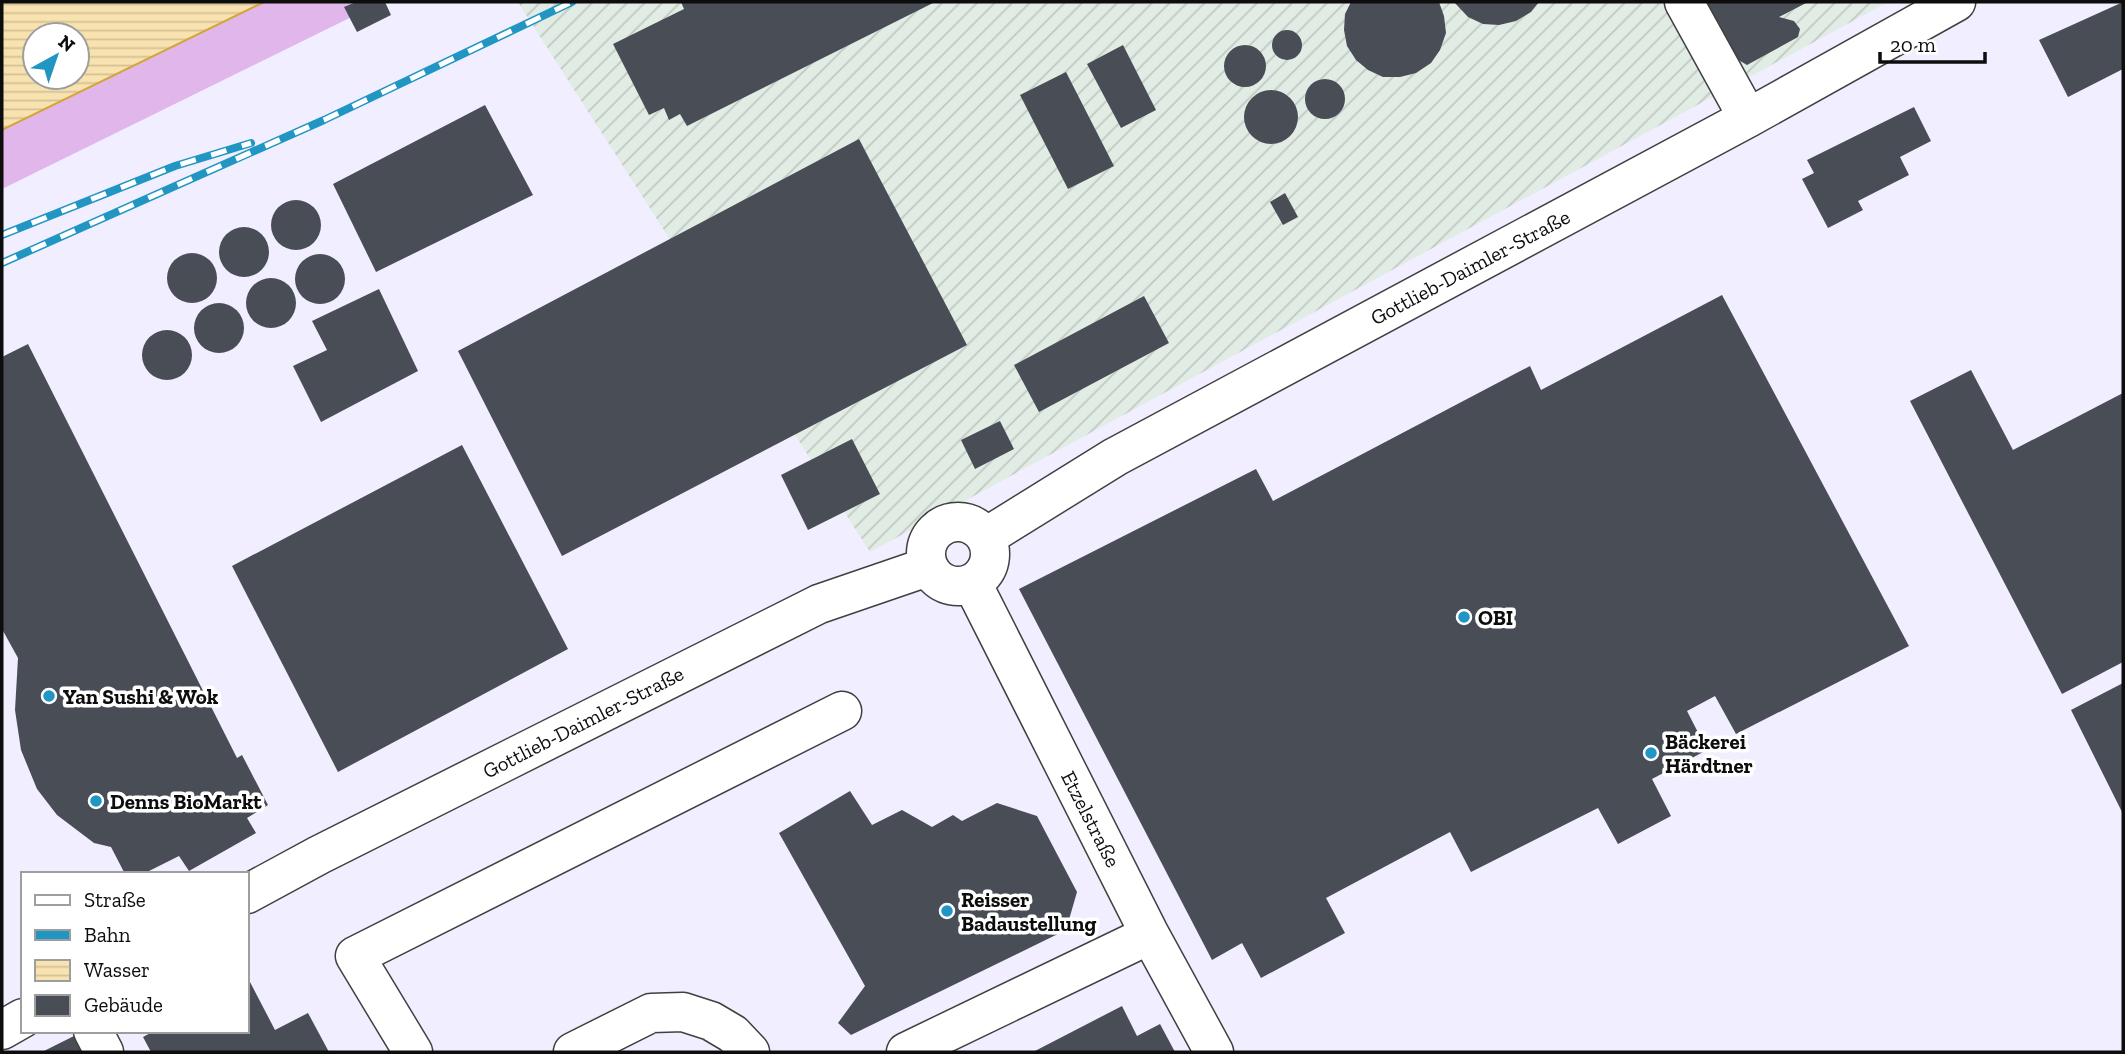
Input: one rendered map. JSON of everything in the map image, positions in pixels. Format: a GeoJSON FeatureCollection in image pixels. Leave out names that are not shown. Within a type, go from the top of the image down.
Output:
{"type":"FeatureCollection","features":[{"type":"Feature","properties":{"kind":"street"},"geometry":{"type":"LineString","coordinates":[[1684,2],[1748,118]]}},
{"type":"Feature","properties":{"kind":"street","name":"Gottlieb-Daimler-Straße"},"geometry":{"type":"LineString","coordinates":[[986,537],[1115,457],[1748,118],[1956,2]]}},
{"type":"Feature","properties":{"kind":"street"},"geometry":{"type":"LineString","coordinates":[[967,522],[986,537],[991,554],[986,571],[972,583],[955,587],[938,581],[927,567],[926,543],[942,524],[967,522]]}},
{"type":"Feature","properties":{"kind":"street","name":"Gottlieb-Daimler-Straße"},"geometry":{"type":"LineString","coordinates":[[248,893],[331,849],[819,604],[927,567]]}},
{"type":"Feature","properties":{"kind":"street","name":"Etzelstraße"},"geometry":{"type":"LineString","coordinates":[[972,583],[1149,935],[1214,1052]]}},
{"type":"Feature","properties":{"kind":"street"},"geometry":{"type":"LineString","coordinates":[[413,1052],[355,957],[842,710]]}},
{"type":"Feature","properties":{"kind":"street"},"geometry":{"type":"LineString","coordinates":[[906,1052],[1149,935]]}},
{"type":"Feature","properties":{"kind":"street"},"geometry":{"type":"LineString","coordinates":[[573,1052],[652,1013],[683,1012],[711,1021],[733,1034],[750,1052]]}},
{"type":"Feature","properties":{"kind":"street"},"geometry":{"type":"LineString","coordinates":[[2,1030],[21,1019]]}},
{"type":"Feature","properties":{"kind":"street"},"geometry":{"type":"LineString","coordinates":[[94,1033],[104,1052]]}},
{"type":"Feature","properties":{"kind":"shaded area"},"geometry":{"type":"Polygon","coordinates":[[[264,2],[382,2],[2,189],[2,130],[82,91],[91,91],[91,87],[264,2]]]}},
{"type":"Feature","properties":{"kind":"shaded area"},"geometry":{"type":"Polygon","coordinates":[[[518,2],[1888,2],[870,552],[518,2]]]}},
{"type":"Feature","properties":{"kind":"water"},"geometry":{"type":"Polygon","coordinates":[[[2,2],[264,2],[91,87],[91,21],[21,21],[21,91],[82,91],[2,130],[2,2]]]}},
{"type":"Feature","properties":{"kind":"building"},"geometry":{"type":"Polygon","coordinates":[[[356,2],[385,2],[391,15],[357,32],[344,7],[356,2]]]}},
{"type":"Feature","properties":{"kind":"building"},"geometry":{"type":"Polygon","coordinates":[[[681,2],[935,2],[687,126],[680,114],[669,120],[664,108],[649,115],[613,44],[684,9],[681,2]]]}},
{"type":"Feature","properties":{"kind":"building"},"geometry":{"type":"Polygon","coordinates":[[[1351,2],[1439,2],[1446,33],[1440,50],[1431,63],[1416,73],[1383,77],[1368,70],[1356,60],[1347,46],[1345,14],[1351,2]]]}},
{"type":"Feature","properties":{"kind":"building"},"geometry":{"type":"Polygon","coordinates":[[[1454,2],[1539,2],[1531,12],[1516,21],[1499,25],[1483,24],[1468,17],[1454,2]]]}},
{"type":"Feature","properties":{"kind":"building"},"geometry":{"type":"Polygon","coordinates":[[[1698,2],[1808,2],[1779,17],[1794,21],[1800,29],[1798,37],[1747,65],[1730,55],[1698,2]]]}},
{"type":"Feature","properties":{"kind":"building"},"geometry":{"type":"Polygon","coordinates":[[[2123,2],[2123,69],[2068,97],[2039,40],[2123,2]]]}},
{"type":"Feature","properties":{"kind":"building"},"geometry":{"type":"Polygon","coordinates":[[[1287,30],[1298,34],[1302,45],[1298,56],[1287,60],[1276,56],[1272,45],[1276,34],[1287,30]]]}},
{"type":"Feature","properties":{"kind":"building"},"geometry":{"type":"Polygon","coordinates":[[[1123,45],[1156,110],[1121,128],[1087,64],[1123,45]]]}},
{"type":"Feature","properties":{"kind":"building"},"geometry":{"type":"Polygon","coordinates":[[[1245,45],[1260,51],[1266,66],[1260,81],[1245,87],[1230,81],[1224,66],[1230,51],[1245,45]]]}},
{"type":"Feature","properties":{"kind":"building"},"geometry":{"type":"Polygon","coordinates":[[[1066,72],[1114,166],[1068,189],[1020,95],[1066,72]]]}},
{"type":"Feature","properties":{"kind":"building"},"geometry":{"type":"Polygon","coordinates":[[[1325,79],[1339,85],[1345,99],[1339,113],[1325,119],[1311,113],[1305,99],[1311,85],[1325,79]]]}},
{"type":"Feature","properties":{"kind":"building"},"geometry":{"type":"Polygon","coordinates":[[[1276,90],[1286,94],[1294,102],[1298,117],[1294,132],[1286,140],[1266,144],[1256,140],[1248,132],[1244,112],[1248,102],[1256,94],[1276,90]]]}},
{"type":"Feature","properties":{"kind":"building"},"geometry":{"type":"Polygon","coordinates":[[[485,105],[533,195],[376,272],[333,184],[485,105]]]}},
{"type":"Feature","properties":{"kind":"building"},"geometry":{"type":"Polygon","coordinates":[[[1914,107],[1931,141],[1900,157],[1909,175],[1858,201],[1863,210],[1828,228],[1802,179],[1814,173],[1807,160],[1914,107]]]}},
{"type":"Feature","properties":{"kind":"building"},"geometry":{"type":"Polygon","coordinates":[[[859,139],[967,345],[562,556],[458,351],[859,139]]]}},
{"type":"Feature","properties":{"kind":"building"},"geometry":{"type":"Polygon","coordinates":[[[1285,193],[1298,217],[1283,225],[1270,202],[1285,193]]]}},
{"type":"Feature","properties":{"kind":"building"},"geometry":{"type":"Polygon","coordinates":[[[296,200],[313,208],[321,225],[313,242],[296,250],[279,242],[271,225],[279,208],[296,200]]]}},
{"type":"Feature","properties":{"kind":"building"},"geometry":{"type":"Polygon","coordinates":[[[244,227],[261,235],[269,252],[261,269],[244,277],[227,269],[219,252],[227,235],[244,227]]]}},
{"type":"Feature","properties":{"kind":"building"},"geometry":{"type":"Polygon","coordinates":[[[192,253],[209,261],[217,278],[209,295],[192,303],[175,295],[167,278],[175,261],[192,253]]]}},
{"type":"Feature","properties":{"kind":"building"},"geometry":{"type":"Polygon","coordinates":[[[320,254],[337,262],[345,279],[337,296],[320,304],[303,296],[295,279],[303,262],[320,254]]]}},
{"type":"Feature","properties":{"kind":"building"},"geometry":{"type":"Polygon","coordinates":[[[271,278],[288,286],[296,303],[288,320],[271,328],[254,320],[246,303],[254,286],[271,278]]]}},
{"type":"Feature","properties":{"kind":"building"},"geometry":{"type":"Polygon","coordinates":[[[379,289],[418,371],[321,422],[293,366],[327,350],[312,321],[379,289]]]}},
{"type":"Feature","properties":{"kind":"building","name":"OBI"},"geometry":{"type":"Polygon","coordinates":[[[1722,295],[1909,646],[1736,734],[1715,696],[1687,711],[1707,750],[1652,779],[1671,816],[1618,844],[1598,808],[1471,872],[1450,832],[1326,898],[1345,933],[1261,978],[1242,943],[1212,960],[1019,589],[1256,469],[1273,501],[1530,366],[1541,390],[1722,295]]]}},
{"type":"Feature","properties":{"kind":"building"},"geometry":{"type":"Polygon","coordinates":[[[1144,296],[1169,343],[1039,412],[1014,365],[1144,296]]]}},
{"type":"Feature","properties":{"kind":"building"},"geometry":{"type":"Polygon","coordinates":[[[219,303],[236,311],[244,328],[236,345],[219,353],[202,345],[194,328],[202,311],[219,303]]]}},
{"type":"Feature","properties":{"kind":"building"},"geometry":{"type":"Polygon","coordinates":[[[167,330],[184,338],[192,355],[184,372],[167,380],[150,372],[142,355],[150,338],[167,330]]]}},
{"type":"Feature","properties":{"kind":"building"},"geometry":{"type":"Polygon","coordinates":[[[28,344],[237,758],[242,755],[268,805],[247,818],[256,833],[189,871],[179,856],[147,872],[124,872],[111,847],[94,843],[57,815],[37,789],[21,750],[15,710],[18,658],[2,629],[2,357],[28,344]]]}},
{"type":"Feature","properties":{"kind":"building"},"geometry":{"type":"Polygon","coordinates":[[[1971,370],[2013,450],[2123,393],[2123,662],[2062,694],[1910,401],[1971,370]]]}},
{"type":"Feature","properties":{"kind":"building"},"geometry":{"type":"Polygon","coordinates":[[[1000,421],[1014,449],[975,469],[961,440],[1000,421]]]}},
{"type":"Feature","properties":{"kind":"building"},"geometry":{"type":"Polygon","coordinates":[[[852,439],[880,494],[808,530],[781,475],[852,439]]]}},
{"type":"Feature","properties":{"kind":"building"},"geometry":{"type":"Polygon","coordinates":[[[462,445],[568,649],[338,772],[232,566],[462,445]]]}},
{"type":"Feature","properties":{"kind":"building"},"geometry":{"type":"Polygon","coordinates":[[[2123,683],[2123,814],[2071,710],[2123,683]]]}},
{"type":"Feature","properties":{"kind":"building","name":"Reisser Badaustellung"},"geometry":{"type":"Polygon","coordinates":[[[850,791],[872,825],[902,810],[932,827],[953,815],[962,821],[997,803],[1037,816],[1077,892],[1066,930],[851,1035],[838,1023],[865,986],[779,833],[850,791]]]}},
{"type":"Feature","properties":{"kind":"building"},"geometry":{"type":"Polygon","coordinates":[[[250,982],[275,1030],[308,1013],[329,1052],[151,1052],[143,1037],[150,1033],[248,1033],[250,982]]]}},
{"type":"Feature","properties":{"kind":"building"},"geometry":{"type":"Polygon","coordinates":[[[1122,1006],[1137,1036],[1160,1024],[1175,1052],[1033,1052],[1122,1006]]]}},
{"type":"Feature","properties":{"kind":"building"},"geometry":{"type":"Polygon","coordinates":[[[80,1033],[90,1052],[42,1052],[80,1033]]]}},
{"type":"Feature","properties":{"kind":"railway"},"geometry":{"type":"LineString","coordinates":[[2,263],[324,120],[572,2]]}},
{"type":"Feature","properties":{"kind":"railway"},"geometry":{"type":"LineString","coordinates":[[2,235],[175,166],[251,143]]}},
{"type":"Feature","properties":{"kind":"place","name":"OBI"},"geometry":{"type":"Point","coordinates":[1464,617]}},
{"type":"Feature","properties":{"kind":"place","name":"Yan Sushi & Wok"},"geometry":{"type":"Point","coordinates":[49,696]}},
{"type":"Feature","properties":{"kind":"place","name":"Bäckerei Härdtner"},"geometry":{"type":"Point","coordinates":[1651,753]}},
{"type":"Feature","properties":{"kind":"place","name":"Denns BioMarkt"},"geometry":{"type":"Point","coordinates":[96,801]}},
{"type":"Feature","properties":{"kind":"place","name":"Reisser Badaustellung"},"geometry":{"type":"Point","coordinates":[947,911]}}]}
